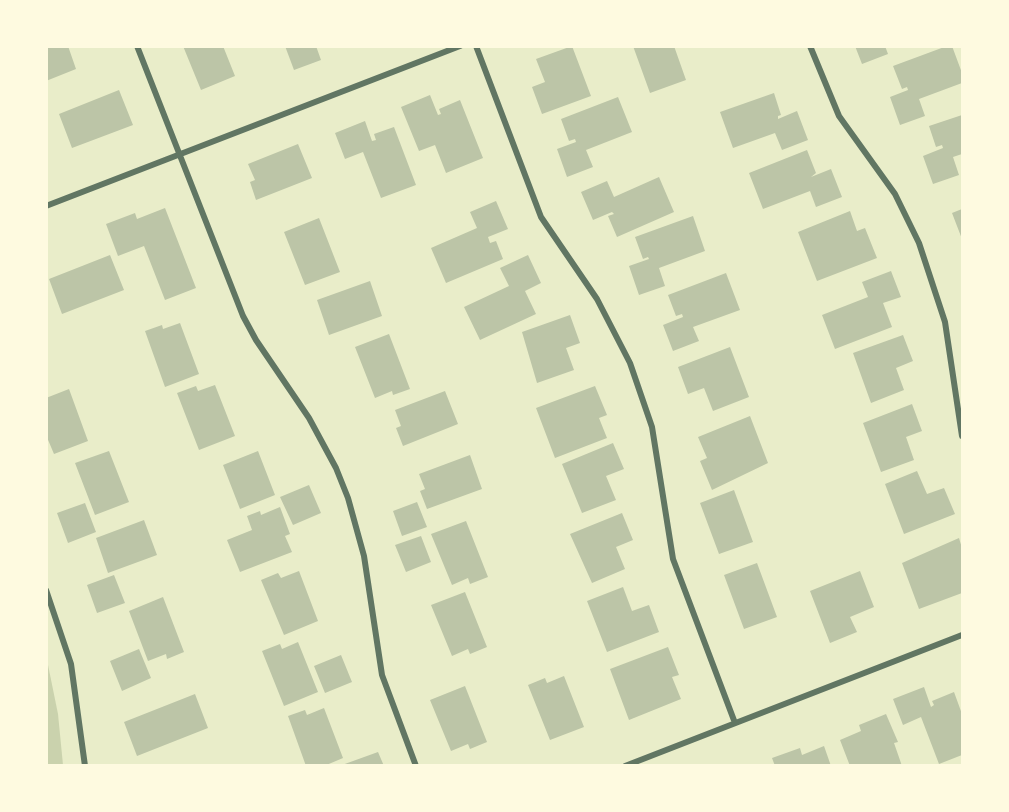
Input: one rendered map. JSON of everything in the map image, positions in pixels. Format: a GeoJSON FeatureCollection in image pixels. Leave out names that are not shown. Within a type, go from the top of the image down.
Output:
{"type":"FeatureCollection","features":[{"type":"Feature","properties":{"kind":"street"},"geometry":{"type":"LineString","coordinates":[[137,46],[249,329],[309,418],[348,498],[366,565],[382,675],[416,765]]}},
{"type":"Feature","properties":{"kind":"street"},"geometry":{"type":"LineString","coordinates":[[46,206],[460,46]]}},
{"type":"Feature","properties":{"kind":"street"},"geometry":{"type":"LineString","coordinates":[[476,46],[541,217],[597,300],[630,363],[652,427],[673,558],[735,723]]}},
{"type":"Feature","properties":{"kind":"street"},"geometry":{"type":"LineString","coordinates":[[810,46],[839,116],[894,194],[919,243],[945,322],[963,436]]}},
{"type":"Feature","properties":{"kind":"street"},"geometry":{"type":"LineString","coordinates":[[46,590],[71,664],[85,765]]}},
{"type":"Feature","properties":{"kind":"street"},"geometry":{"type":"LineString","coordinates":[[625,765],[963,635]]}},
{"type":"Feature","properties":{"kind":"green space"},"geometry":{"type":"Polygon","coordinates":[[[47,660],[58,714],[63,765],[47,765],[47,660]]]}},
{"type":"Feature","properties":{"kind":"building"},"geometry":{"type":"Polygon","coordinates":[[[46,46],[68,46],[76,69],[46,81],[46,46]]]}},
{"type":"Feature","properties":{"kind":"building"},"geometry":{"type":"Polygon","coordinates":[[[183,46],[223,46],[235,76],[201,90],[183,46]]]}},
{"type":"Feature","properties":{"kind":"building"},"geometry":{"type":"Polygon","coordinates":[[[285,46],[316,46],[321,60],[294,70],[285,46]]]}},
{"type":"Feature","properties":{"kind":"building"},"geometry":{"type":"Polygon","coordinates":[[[572,46],[591,96],[542,114],[532,87],[545,82],[536,59],[572,46]]]}},
{"type":"Feature","properties":{"kind":"building"},"geometry":{"type":"Polygon","coordinates":[[[633,46],[674,46],[686,80],[650,93],[633,46]]]}},
{"type":"Feature","properties":{"kind":"building"},"geometry":{"type":"Polygon","coordinates":[[[855,46],[885,46],[888,54],[862,64],[855,46]]]}},
{"type":"Feature","properties":{"kind":"building"},"geometry":{"type":"Polygon","coordinates":[[[952,46],[962,73],[962,83],[919,99],[925,116],[900,125],[890,97],[908,90],[907,87],[902,89],[893,66],[952,46]]]}},
{"type":"Feature","properties":{"kind":"building"},"geometry":{"type":"Polygon","coordinates":[[[119,90],[133,125],[72,148],[59,114],[119,90]]]}},
{"type":"Feature","properties":{"kind":"building"},"geometry":{"type":"Polygon","coordinates":[[[774,93],[781,115],[778,119],[797,111],[808,140],[782,150],[775,133],[733,148],[720,112],[774,93]]]}},
{"type":"Feature","properties":{"kind":"building"},"geometry":{"type":"Polygon","coordinates":[[[430,95],[438,115],[441,114],[439,109],[460,100],[483,158],[446,173],[435,145],[419,151],[401,107],[430,95]]]}},
{"type":"Feature","properties":{"kind":"building"},"geometry":{"type":"Polygon","coordinates":[[[618,97],[632,132],[586,150],[593,167],[567,177],[557,149],[576,142],[575,139],[569,141],[561,119],[618,97]]]}},
{"type":"Feature","properties":{"kind":"building"},"geometry":{"type":"Polygon","coordinates":[[[962,115],[962,154],[953,157],[959,175],[933,184],[923,156],[943,148],[942,145],[936,147],[929,126],[962,115]]]}},
{"type":"Feature","properties":{"kind":"building"},"geometry":{"type":"Polygon","coordinates":[[[365,121],[372,141],[376,140],[374,134],[394,127],[416,185],[381,198],[363,152],[345,159],[335,133],[365,121]]]}},
{"type":"Feature","properties":{"kind":"building"},"geometry":{"type":"Polygon","coordinates":[[[298,144],[312,178],[256,200],[250,182],[255,180],[248,164],[298,144]]]}},
{"type":"Feature","properties":{"kind":"building"},"geometry":{"type":"Polygon","coordinates":[[[807,150],[816,173],[811,177],[831,169],[842,197],[816,207],[810,191],[763,209],[749,173],[807,150]]]}},
{"type":"Feature","properties":{"kind":"building"},"geometry":{"type":"Polygon","coordinates":[[[659,177],[674,212],[617,237],[608,216],[614,214],[612,212],[593,220],[581,192],[607,181],[614,197],[659,177]]]}},
{"type":"Feature","properties":{"kind":"building"},"geometry":{"type":"Polygon","coordinates":[[[496,201],[508,229],[488,237],[490,243],[496,241],[503,259],[446,283],[431,248],[477,228],[470,212],[496,201]]]}},
{"type":"Feature","properties":{"kind":"building"},"geometry":{"type":"Polygon","coordinates":[[[165,208],[196,288],[165,300],[144,246],[118,256],[106,224],[135,213],[137,219],[165,208]]]}},
{"type":"Feature","properties":{"kind":"building"},"geometry":{"type":"Polygon","coordinates":[[[962,209],[962,239],[952,213],[962,209]]]}},
{"type":"Feature","properties":{"kind":"building"},"geometry":{"type":"Polygon","coordinates":[[[850,211],[857,231],[865,228],[877,258],[817,281],[798,232],[850,211]]]}},
{"type":"Feature","properties":{"kind":"building"},"geometry":{"type":"Polygon","coordinates":[[[693,216],[705,251],[659,268],[665,286],[639,295],[629,266],[649,259],[648,257],[643,259],[635,237],[693,216]]]}},
{"type":"Feature","properties":{"kind":"building"},"geometry":{"type":"Polygon","coordinates":[[[319,218],[340,272],[305,285],[284,232],[319,218]]]}},
{"type":"Feature","properties":{"kind":"building"},"geometry":{"type":"Polygon","coordinates":[[[110,255],[124,290],[62,314],[49,279],[110,255]]]}},
{"type":"Feature","properties":{"kind":"building"},"geometry":{"type":"Polygon","coordinates":[[[528,255],[541,283],[525,291],[536,314],[480,340],[464,307],[509,286],[500,268],[528,255]]]}},
{"type":"Feature","properties":{"kind":"building"},"geometry":{"type":"Polygon","coordinates":[[[891,271],[901,297],[883,303],[892,327],[835,349],[822,315],[868,297],[862,282],[891,271]]]}},
{"type":"Feature","properties":{"kind":"building"},"geometry":{"type":"Polygon","coordinates":[[[726,273],[740,310],[693,327],[699,341],[673,351],[663,325],[683,317],[682,314],[676,316],[668,295],[726,273]]]}},
{"type":"Feature","properties":{"kind":"building"},"geometry":{"type":"Polygon","coordinates":[[[370,281],[382,316],[329,335],[317,300],[370,281]]]}},
{"type":"Feature","properties":{"kind":"building"},"geometry":{"type":"Polygon","coordinates":[[[570,315],[580,343],[566,348],[574,370],[537,383],[522,332],[570,315]]]}},
{"type":"Feature","properties":{"kind":"building"},"geometry":{"type":"Polygon","coordinates":[[[180,323],[199,374],[165,387],[145,331],[162,325],[163,329],[180,323]]]}},
{"type":"Feature","properties":{"kind":"building"},"geometry":{"type":"Polygon","coordinates":[[[389,334],[410,389],[393,395],[392,391],[375,398],[355,347],[389,334]]]}},
{"type":"Feature","properties":{"kind":"building"},"geometry":{"type":"Polygon","coordinates":[[[903,335],[913,361],[896,368],[904,390],[871,403],[853,353],[903,335]]]}},
{"type":"Feature","properties":{"kind":"building"},"geometry":{"type":"Polygon","coordinates":[[[730,347],[749,397],[713,411],[704,388],[688,394],[678,367],[730,347]]]}},
{"type":"Feature","properties":{"kind":"building"},"geometry":{"type":"Polygon","coordinates":[[[215,385],[235,436],[199,450],[177,393],[196,386],[198,391],[215,385]]]}},
{"type":"Feature","properties":{"kind":"building"},"geometry":{"type":"Polygon","coordinates":[[[595,386],[607,415],[599,418],[607,438],[555,458],[536,408],[595,386]]]}},
{"type":"Feature","properties":{"kind":"building"},"geometry":{"type":"Polygon","coordinates":[[[69,389],[88,441],[54,454],[46,435],[46,398],[69,389]]]}},
{"type":"Feature","properties":{"kind":"building"},"geometry":{"type":"Polygon","coordinates":[[[445,391],[458,424],[403,446],[396,428],[401,426],[395,410],[445,391]]]}},
{"type":"Feature","properties":{"kind":"building"},"geometry":{"type":"Polygon","coordinates":[[[912,404],[922,431],[906,437],[914,460],[881,472],[863,423],[912,404]]]}},
{"type":"Feature","properties":{"kind":"building"},"geometry":{"type":"Polygon","coordinates":[[[750,416],[768,463],[712,490],[700,461],[707,458],[698,437],[750,416]]]}},
{"type":"Feature","properties":{"kind":"building"},"geometry":{"type":"Polygon","coordinates":[[[613,443],[624,469],[606,476],[616,500],[582,513],[562,464],[613,443]]]}},
{"type":"Feature","properties":{"kind":"building"},"geometry":{"type":"Polygon","coordinates":[[[109,451],[129,502],[95,515],[75,463],[109,451]]]}},
{"type":"Feature","properties":{"kind":"building"},"geometry":{"type":"Polygon","coordinates":[[[258,451],[275,495],[240,509],[223,465],[258,451]]]}},
{"type":"Feature","properties":{"kind":"building"},"geometry":{"type":"Polygon","coordinates":[[[470,455],[482,489],[427,509],[420,491],[425,489],[419,474],[470,455]]]}},
{"type":"Feature","properties":{"kind":"building"},"geometry":{"type":"Polygon","coordinates":[[[917,471],[927,494],[944,488],[955,514],[904,534],[885,484],[917,471]]]}},
{"type":"Feature","properties":{"kind":"building"},"geometry":{"type":"Polygon","coordinates":[[[309,485],[321,513],[293,525],[280,497],[309,485]]]}},
{"type":"Feature","properties":{"kind":"building"},"geometry":{"type":"Polygon","coordinates":[[[734,490],[753,542],[719,554],[700,503],[734,490]]]}},
{"type":"Feature","properties":{"kind":"building"},"geometry":{"type":"Polygon","coordinates":[[[417,502],[427,527],[402,536],[393,511],[417,502]]]}},
{"type":"Feature","properties":{"kind":"building"},"geometry":{"type":"Polygon","coordinates":[[[85,503],[96,532],[68,543],[57,513],[85,503]]]}},
{"type":"Feature","properties":{"kind":"building"},"geometry":{"type":"Polygon","coordinates":[[[280,507],[290,534],[285,536],[292,552],[240,572],[227,540],[252,530],[247,516],[260,511],[261,515],[280,507]]]}},
{"type":"Feature","properties":{"kind":"building"},"geometry":{"type":"Polygon","coordinates":[[[622,513],[633,540],[616,547],[625,569],[592,583],[570,534],[622,513]]]}},
{"type":"Feature","properties":{"kind":"building"},"geometry":{"type":"Polygon","coordinates":[[[144,520],[157,555],[108,573],[96,538],[144,520]]]}},
{"type":"Feature","properties":{"kind":"building"},"geometry":{"type":"Polygon","coordinates":[[[466,521],[488,577],[470,584],[468,578],[452,585],[431,534],[466,521]]]}},
{"type":"Feature","properties":{"kind":"building"},"geometry":{"type":"Polygon","coordinates":[[[421,536],[431,562],[406,572],[395,545],[421,536]]]}},
{"type":"Feature","properties":{"kind":"building"},"geometry":{"type":"Polygon","coordinates":[[[959,538],[962,548],[962,593],[919,609],[902,563],[959,538]]]}},
{"type":"Feature","properties":{"kind":"building"},"geometry":{"type":"Polygon","coordinates":[[[757,563],[777,617],[744,629],[724,575],[757,563]]]}},
{"type":"Feature","properties":{"kind":"building"},"geometry":{"type":"Polygon","coordinates":[[[299,571],[318,621],[284,635],[261,580],[278,573],[281,578],[299,571]]]}},
{"type":"Feature","properties":{"kind":"building"},"geometry":{"type":"Polygon","coordinates":[[[860,571],[874,607],[850,617],[857,632],[830,643],[810,591],[860,571]]]}},
{"type":"Feature","properties":{"kind":"building"},"geometry":{"type":"Polygon","coordinates":[[[114,575],[125,603],[97,613],[87,585],[114,575]]]}},
{"type":"Feature","properties":{"kind":"building"},"geometry":{"type":"Polygon","coordinates":[[[623,587],[632,611],[649,605],[659,632],[607,652],[587,601],[623,587]]]}},
{"type":"Feature","properties":{"kind":"building"},"geometry":{"type":"Polygon","coordinates":[[[465,592],[487,647],[470,654],[468,649],[452,656],[431,605],[465,592]]]}},
{"type":"Feature","properties":{"kind":"building"},"geometry":{"type":"Polygon","coordinates":[[[163,597],[184,652],[167,659],[166,654],[148,661],[129,611],[163,597]]]}},
{"type":"Feature","properties":{"kind":"building"},"geometry":{"type":"Polygon","coordinates":[[[298,642],[318,692],[284,706],[262,651],[280,644],[282,649],[298,642]]]}},
{"type":"Feature","properties":{"kind":"building"},"geometry":{"type":"Polygon","coordinates":[[[668,647],[679,675],[672,677],[681,699],[629,720],[610,669],[668,647]]]}},
{"type":"Feature","properties":{"kind":"building"},"geometry":{"type":"Polygon","coordinates":[[[139,649],[151,678],[122,691],[110,661],[139,649]]]}},
{"type":"Feature","properties":{"kind":"building"},"geometry":{"type":"Polygon","coordinates":[[[341,655],[352,682],[325,693],[314,666],[341,655]]]}},
{"type":"Feature","properties":{"kind":"building"},"geometry":{"type":"Polygon","coordinates":[[[564,676],[584,727],[550,740],[528,685],[545,678],[547,683],[564,676]]]}},
{"type":"Feature","properties":{"kind":"building"},"geometry":{"type":"Polygon","coordinates":[[[465,686],[487,742],[470,749],[468,744],[451,751],[430,700],[465,686]]]}},
{"type":"Feature","properties":{"kind":"building"},"geometry":{"type":"Polygon","coordinates":[[[924,687],[931,707],[934,705],[932,701],[954,692],[962,714],[962,755],[939,764],[921,717],[903,725],[893,699],[924,687]]]}},
{"type":"Feature","properties":{"kind":"building"},"geometry":{"type":"Polygon","coordinates":[[[195,694],[208,728],[137,756],[124,722],[195,694]]]}},
{"type":"Feature","properties":{"kind":"building"},"geometry":{"type":"Polygon","coordinates":[[[324,708],[343,758],[324,766],[306,766],[288,716],[305,710],[307,715],[324,708]]]}},
{"type":"Feature","properties":{"kind":"building"},"geometry":{"type":"Polygon","coordinates":[[[886,714],[898,742],[894,743],[902,766],[850,766],[840,740],[861,731],[859,725],[886,714]]]}},
{"type":"Feature","properties":{"kind":"building"},"geometry":{"type":"Polygon","coordinates":[[[824,746],[831,766],[775,766],[772,758],[800,748],[802,755],[824,746]]]}},
{"type":"Feature","properties":{"kind":"building"},"geometry":{"type":"Polygon","coordinates":[[[378,752],[384,766],[342,765],[378,752]]]}}]}
